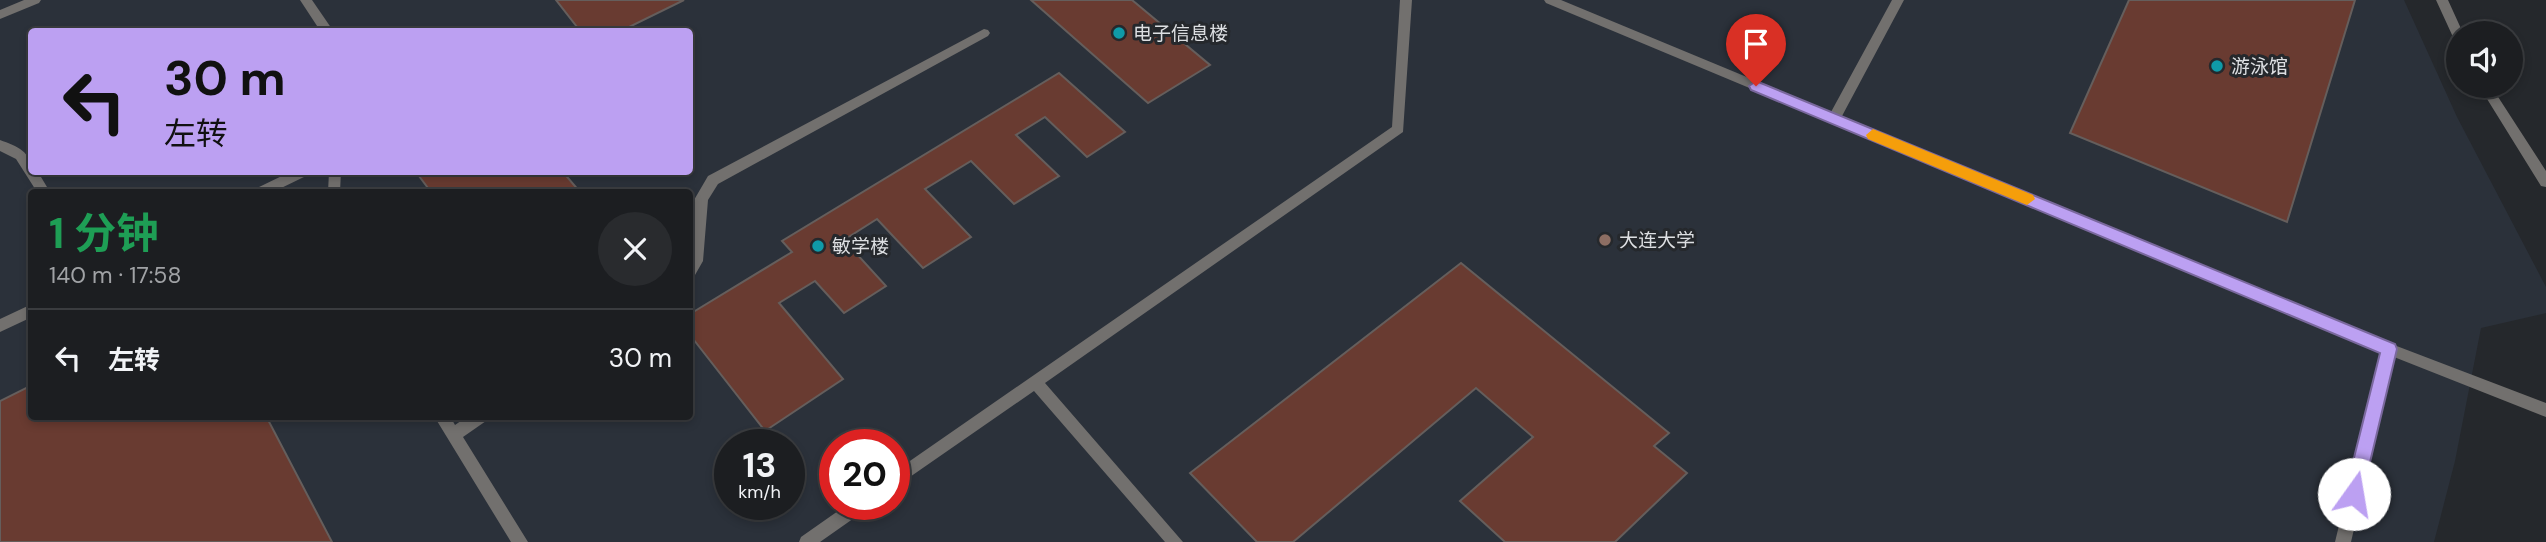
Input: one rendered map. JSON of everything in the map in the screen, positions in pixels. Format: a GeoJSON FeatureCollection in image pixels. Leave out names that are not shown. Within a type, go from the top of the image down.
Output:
{"type":"FeatureCollection","features":[{"type":"Feature","properties":{"kind":"street"},"geometry":{"type":"LineString","coordinates":[[0,15],[35,0]]}},
{"type":"Feature","properties":{"kind":"street"},"geometry":{"type":"LineString","coordinates":[[306,0],[325,28]]}},
{"type":"Feature","properties":{"kind":"street"},"geometry":{"type":"LineString","coordinates":[[910,470],[1398,130],[1406,0]]}},
{"type":"Feature","properties":{"kind":"street"},"geometry":{"type":"LineString","coordinates":[[1550,0],[2389,349],[2546,410]]}},
{"type":"Feature","properties":{"kind":"street"},"geometry":{"type":"LineString","coordinates":[[1834,118],[1898,0]]}},
{"type":"Feature","properties":{"kind":"street"},"geometry":{"type":"LineString","coordinates":[[2442,0],[2452,21]]}},
{"type":"Feature","properties":{"kind":"street"},"geometry":{"type":"LineString","coordinates":[[693,266],[696,261],[701,200],[713,180],[984,33]]}},
{"type":"Feature","properties":{"kind":"street"},"geometry":{"type":"LineString","coordinates":[[2493,98],[2546,182]]}},
{"type":"Feature","properties":{"kind":"street"},"geometry":{"type":"LineString","coordinates":[[0,145],[21,155],[28,166]]}},
{"type":"Feature","properties":{"kind":"street"},"geometry":{"type":"LineString","coordinates":[[268,189],[294,175]]}},
{"type":"Feature","properties":{"kind":"street"},"geometry":{"type":"LineString","coordinates":[[0,326],[28,312]]}},
{"type":"Feature","properties":{"kind":"street"},"geometry":{"type":"LineString","coordinates":[[2343,542],[2389,349]]}},
{"type":"Feature","properties":{"kind":"street"},"geometry":{"type":"LineString","coordinates":[[1035,382],[1175,542]]}},
{"type":"Feature","properties":{"kind":"street"},"geometry":{"type":"LineString","coordinates":[[443,420],[520,542]]}},
{"type":"Feature","properties":{"kind":"street"},"geometry":{"type":"LineString","coordinates":[[452,436],[475,420]]}},
{"type":"Feature","properties":{"kind":"street"},"geometry":{"type":"LineString","coordinates":[[807,542],[838,520]]}},
{"type":"Feature","properties":{"kind":"shaded area","name":"大连大学"},"geometry":{"type":"Polygon","coordinates":[[[0,0],[2404,0],[2446,98],[2448,98],[2546,287],[2546,313],[2481,328],[2455,461],[2434,542],[0,542],[0,0]]]}},
{"type":"Feature","properties":{"kind":"building"},"geometry":{"type":"Polygon","coordinates":[[[556,0],[684,0],[627,28],[578,28],[556,0]]]}},
{"type":"Feature","properties":{"kind":"building","name":"电子信息楼"},"geometry":{"type":"Polygon","coordinates":[[[1031,0],[1132,0],[1210,65],[1148,103],[1031,0]]]}},
{"type":"Feature","properties":{"kind":"building","name":"游泳馆"},"geometry":{"type":"Polygon","coordinates":[[[2129,0],[2355,0],[2287,222],[2070,133],[2129,0]]]}},
{"type":"Feature","properties":{"kind":"building","name":"敏学楼"},"geometry":{"type":"Polygon","coordinates":[[[1059,73],[1125,132],[1087,157],[1045,117],[1016,135],[1059,176],[1014,204],[971,161],[925,189],[971,237],[923,268],[877,219],[844,240],[886,286],[844,313],[815,281],[779,303],[843,379],[768,429],[763,429],[693,339],[693,312],[792,252],[782,241],[1059,73]]]}},
{"type":"Feature","properties":{"kind":"building"},"geometry":{"type":"Polygon","coordinates":[[[418,175],[566,175],[577,189],[429,189],[418,175]]]}},
{"type":"Feature","properties":{"kind":"building"},"geometry":{"type":"Polygon","coordinates":[[[1461,263],[1669,433],[1654,446],[1687,473],[1615,542],[1505,542],[1460,501],[1533,437],[1476,388],[1293,542],[1257,542],[1190,473],[1461,263]]]}},
{"type":"Feature","properties":{"kind":"building"},"geometry":{"type":"Polygon","coordinates":[[[28,387],[28,420],[268,420],[332,542],[0,542],[0,401],[28,387]]]}},
{"type":"Feature","properties":{"kind":"slow traffic"},"geometry":{"type":"LineString","coordinates":[[1873,135],[2027,199]]}},
{"type":"Feature","properties":{"kind":"place","name":"电子信息楼"},"geometry":{"type":"Point","coordinates":[1119,33]}},
{"type":"Feature","properties":{"kind":"place","name":"游泳馆"},"geometry":{"type":"Point","coordinates":[2217,66]}},
{"type":"Feature","properties":{"kind":"place","name":"大连大学"},"geometry":{"type":"Point","coordinates":[1605,240]}},
{"type":"Feature","properties":{"kind":"place","name":"敏学楼"},"geometry":{"type":"Point","coordinates":[818,246]}},
{"type":"Feature","properties":{"kind":"route"},"geometry":{"type":"LineString","coordinates":[[1756,86],[2389,349],[2354,494]]}}]}
